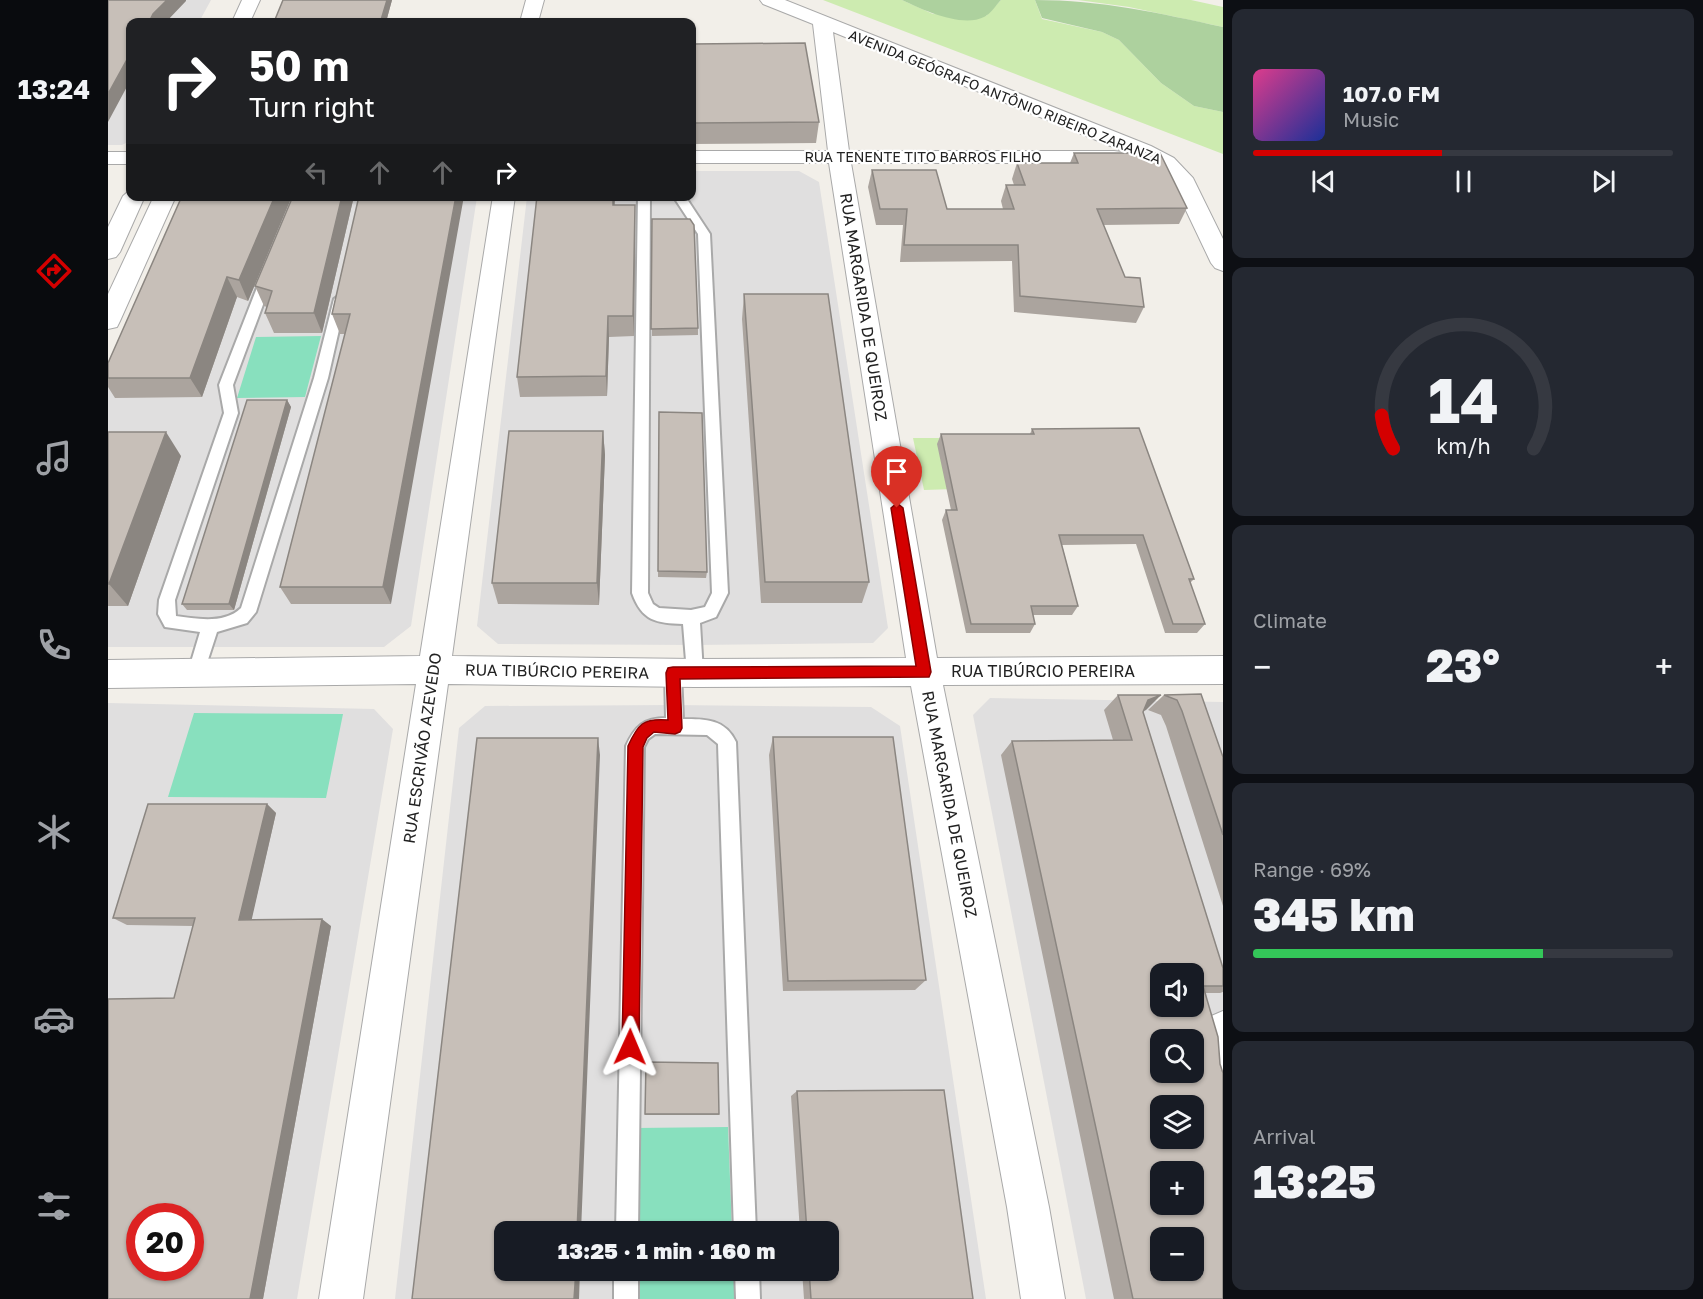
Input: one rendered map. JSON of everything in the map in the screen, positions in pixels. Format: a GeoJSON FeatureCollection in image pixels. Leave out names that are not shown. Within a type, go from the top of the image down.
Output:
{"type":"FeatureCollection","features":[{"type":"Feature","properties":{"kind":"street"},"geometry":{"type":"LineString","coordinates":[[243,18],[251,0]]}},
{"type":"Feature","properties":{"kind":"street"},"geometry":{"type":"LineString","coordinates":[[530,18],[535,0]]}},
{"type":"Feature","properties":{"kind":"street","name":"AVENIDA GEÓGRAFO ANTÔNIO RIBEIRO ZARANZA"},"geometry":{"type":"LineString","coordinates":[[769,0],[1166,163],[1182,178],[1223,263]]}},
{"type":"Feature","properties":{"kind":"street","name":"RUA MARGARIDA DE QUEIROZ"},"geometry":{"type":"LineString","coordinates":[[822,22],[839,156],[924,672],[1028,1207],[1043,1299]]}},
{"type":"Feature","properties":{"kind":"street","name":"RUA TENENTE TITO BARROS FILHO"},"geometry":{"type":"LineString","coordinates":[[696,157],[1154,157]]}},
{"type":"Feature","properties":{"kind":"street"},"geometry":{"type":"LineString","coordinates":[[108,158],[126,158]]}},
{"type":"Feature","properties":{"kind":"street"},"geometry":{"type":"LineString","coordinates":[[108,252],[132,201]]}},
{"type":"Feature","properties":{"kind":"street"},"geometry":{"type":"LineString","coordinates":[[108,321],[163,201]]}},
{"type":"Feature","properties":{"kind":"street","name":"RUA ESCRIVÃO AZEVEDO"},"geometry":{"type":"LineString","coordinates":[[342,1299],[503,201]]}},
{"type":"Feature","properties":{"kind":"street","name":"RUA TIBÚRCIO PEREIRA"},"geometry":{"type":"LineString","coordinates":[[108,674],[433,670],[684,673],[1223,670]]}},
{"type":"Feature","properties":{"kind":"street"},"geometry":{"type":"LineString","coordinates":[[1223,1031],[1217,1046],[1223,1076]]}},
{"type":"Feature","properties":{"kind":"lane"},"geometry":{"type":"LineString","coordinates":[[644,201],[640,592],[647,609],[655,614],[704,617],[717,606],[720,593],[704,234],[680,201]]}},
{"type":"Feature","properties":{"kind":"lane"},"geometry":{"type":"LineString","coordinates":[[273,262],[226,385],[231,413],[167,600],[166,614],[171,622],[232,624],[248,612],[321,378],[342,289]]}},
{"type":"Feature","properties":{"kind":"lane"},"geometry":{"type":"LineString","coordinates":[[675,728],[691,617]]}},
{"type":"Feature","properties":{"kind":"lane"},"geometry":{"type":"LineString","coordinates":[[196,672],[211,624]]}},
{"type":"Feature","properties":{"kind":"lane"},"geometry":{"type":"LineString","coordinates":[[627,1221],[636,746],[642,733],[652,726],[709,727],[719,732],[727,742],[745,1221]]}},
{"type":"Feature","properties":{"kind":"lane"},"geometry":{"type":"LineString","coordinates":[[626,1281],[626,1299]]}},
{"type":"Feature","properties":{"kind":"lane"},"geometry":{"type":"LineString","coordinates":[[747,1281],[748,1299]]}},
{"type":"Feature","properties":{"kind":"shaded area"},"geometry":{"type":"Polygon","coordinates":[[[121,0],[211,0],[201,18],[126,18],[126,143],[122,145],[108,145],[108,13],[121,0]]]}},
{"type":"Feature","properties":{"kind":"shaded area"},"geometry":{"type":"Polygon","coordinates":[[[696,171],[799,171],[819,182],[888,628],[873,643],[694,645],[498,644],[477,626],[527,201],[696,201],[696,171]]]}},
{"type":"Feature","properties":{"kind":"shaded area"},"geometry":{"type":"Polygon","coordinates":[[[183,201],[476,201],[411,626],[384,647],[108,647],[108,373],[183,201]]]}},
{"type":"Feature","properties":{"kind":"shaded area"},"geometry":{"type":"Polygon","coordinates":[[[990,698],[1223,702],[1223,1299],[1086,1299],[973,715],[990,698]]]}},
{"type":"Feature","properties":{"kind":"shaded area"},"geometry":{"type":"Polygon","coordinates":[[[108,703],[374,709],[393,729],[297,1299],[108,1299],[108,703]]]}},
{"type":"Feature","properties":{"kind":"shaded area"},"geometry":{"type":"Polygon","coordinates":[[[674,705],[871,707],[900,726],[986,1299],[395,1299],[459,728],[485,706],[674,705]]]}},
{"type":"Feature","properties":{"kind":"green space"},"geometry":{"type":"Polygon","coordinates":[[[823,0],[902,0],[933,14],[986,16],[1001,0],[1035,0],[1042,19],[1102,32],[1119,40],[1161,83],[1194,106],[1223,112],[1223,154],[823,0]]]}},
{"type":"Feature","properties":{"kind":"green space"},"geometry":{"type":"Polygon","coordinates":[[[902,0],[1001,0],[987,16],[965,20],[943,16],[902,0]]]}},
{"type":"Feature","properties":{"kind":"green space"},"geometry":{"type":"Polygon","coordinates":[[[1035,0],[1107,5],[1223,27],[1223,112],[1194,106],[1161,83],[1119,40],[1102,32],[1042,18],[1035,0]]]}},
{"type":"Feature","properties":{"kind":"green space"},"geometry":{"type":"Polygon","coordinates":[[[1078,0],[1191,0],[1223,7],[1223,27],[1129,7],[1078,0]]]}},
{"type":"Feature","properties":{"kind":"green space"},"geometry":{"type":"Polygon","coordinates":[[[321,336],[305,397],[237,398],[256,337],[321,336]]]}},
{"type":"Feature","properties":{"kind":"green space"},"geometry":{"type":"Polygon","coordinates":[[[913,438],[944,438],[955,489],[924,490],[913,438]]]}},
{"type":"Feature","properties":{"kind":"green space"},"geometry":{"type":"Polygon","coordinates":[[[194,713],[343,714],[326,798],[168,797],[194,713]]]}},
{"type":"Feature","properties":{"kind":"green space"},"geometry":{"type":"Polygon","coordinates":[[[728,1127],[732,1221],[635,1221],[636,1128],[728,1127]]]}},
{"type":"Feature","properties":{"kind":"green space"},"geometry":{"type":"Polygon","coordinates":[[[635,1281],[734,1281],[735,1299],[635,1299],[635,1281]]]}},
{"type":"Feature","properties":{"kind":"building"},"geometry":{"type":"Polygon","coordinates":[[[108,0],[167,0],[151,18],[126,18],[126,61],[108,94],[108,0]]]}},
{"type":"Feature","properties":{"kind":"building"},"geometry":{"type":"Polygon","coordinates":[[[283,0],[387,0],[382,18],[276,18],[283,0]]]}},
{"type":"Feature","properties":{"kind":"building"},"geometry":{"type":"Polygon","coordinates":[[[805,43],[819,122],[696,123],[696,44],[805,43]]]}},
{"type":"Feature","properties":{"kind":"building"},"geometry":{"type":"Polygon","coordinates":[[[1074,153],[1160,153],[1187,208],[1097,209],[1125,277],[1140,278],[1144,307],[1020,296],[1018,245],[904,245],[907,209],[880,209],[872,170],[936,170],[947,209],[1014,209],[1006,185],[1025,185],[1017,163],[1078,163],[1074,153]]]}},
{"type":"Feature","properties":{"kind":"building"},"geometry":{"type":"Polygon","coordinates":[[[180,201],[273,201],[239,280],[227,277],[190,378],[108,378],[108,363],[180,201]]]}},
{"type":"Feature","properties":{"kind":"building"},"geometry":{"type":"Polygon","coordinates":[[[291,201],[341,201],[314,313],[265,313],[272,291],[255,286],[291,201]]]}},
{"type":"Feature","properties":{"kind":"building"},"geometry":{"type":"Polygon","coordinates":[[[358,201],[455,201],[383,587],[280,587],[350,314],[332,314],[358,201]]]}},
{"type":"Feature","properties":{"kind":"building"},"geometry":{"type":"Polygon","coordinates":[[[536,201],[613,201],[613,205],[635,205],[633,316],[608,316],[606,376],[517,377],[536,201]]]}},
{"type":"Feature","properties":{"kind":"building"},"geometry":{"type":"Polygon","coordinates":[[[652,219],[690,219],[694,225],[698,328],[651,329],[652,219]]]}},
{"type":"Feature","properties":{"kind":"building"},"geometry":{"type":"Polygon","coordinates":[[[744,294],[828,294],[869,582],[765,582],[744,294]]]}},
{"type":"Feature","properties":{"kind":"building"},"geometry":{"type":"Polygon","coordinates":[[[247,400],[287,400],[229,604],[182,604],[247,400]]]}},
{"type":"Feature","properties":{"kind":"building"},"geometry":{"type":"Polygon","coordinates":[[[659,412],[702,413],[707,572],[658,571],[659,412]]]}},
{"type":"Feature","properties":{"kind":"building"},"geometry":{"type":"Polygon","coordinates":[[[1139,428],[1194,579],[1189,579],[1205,624],[1173,624],[1143,535],[1059,535],[1078,606],[1031,606],[1035,624],[971,624],[946,510],[957,510],[941,434],[1034,434],[1032,429],[1139,428]]]}},
{"type":"Feature","properties":{"kind":"building"},"geometry":{"type":"Polygon","coordinates":[[[509,431],[603,431],[597,583],[492,583],[509,431]]]}},
{"type":"Feature","properties":{"kind":"building"},"geometry":{"type":"Polygon","coordinates":[[[108,432],[166,432],[109,584],[108,584],[108,432]]]}},
{"type":"Feature","properties":{"kind":"building"},"geometry":{"type":"Polygon","coordinates":[[[1201,694],[1223,757],[1223,835],[1182,711],[1177,700],[1164,695],[1201,694]]]}},
{"type":"Feature","properties":{"kind":"building"},"geometry":{"type":"Polygon","coordinates":[[[1118,695],[1161,695],[1148,700],[1143,712],[1223,968],[1223,986],[1204,986],[1204,963],[1150,963],[1150,1017],[1204,1017],[1204,989],[1218,1037],[1223,1073],[1223,1299],[1133,1299],[1012,741],[1132,740],[1118,695]]]}},
{"type":"Feature","properties":{"kind":"building"},"geometry":{"type":"Polygon","coordinates":[[[773,737],[893,737],[926,980],[788,981],[773,737]]]}},
{"type":"Feature","properties":{"kind":"building"},"geometry":{"type":"Polygon","coordinates":[[[477,738],[598,738],[577,1221],[494,1221],[494,1281],[575,1281],[574,1299],[412,1299],[477,738]]]}},
{"type":"Feature","properties":{"kind":"building"},"geometry":{"type":"Polygon","coordinates":[[[148,804],[267,804],[239,920],[322,919],[250,1299],[108,1299],[108,999],[174,998],[195,918],[113,918],[148,804]]]}},
{"type":"Feature","properties":{"kind":"building"},"geometry":{"type":"Polygon","coordinates":[[[646,1062],[718,1063],[719,1114],[645,1114],[646,1062]]]}},
{"type":"Feature","properties":{"kind":"building"},"geometry":{"type":"Polygon","coordinates":[[[944,1090],[973,1299],[811,1299],[810,1281],[839,1281],[839,1221],[806,1221],[797,1091],[944,1090]]]}},
{"type":"Feature","properties":{"kind":"route"},"geometry":{"type":"LineString","coordinates":[[630,1047],[636,746],[642,733],[652,726],[675,728],[673,673],[924,672],[897,508]]}}]}
